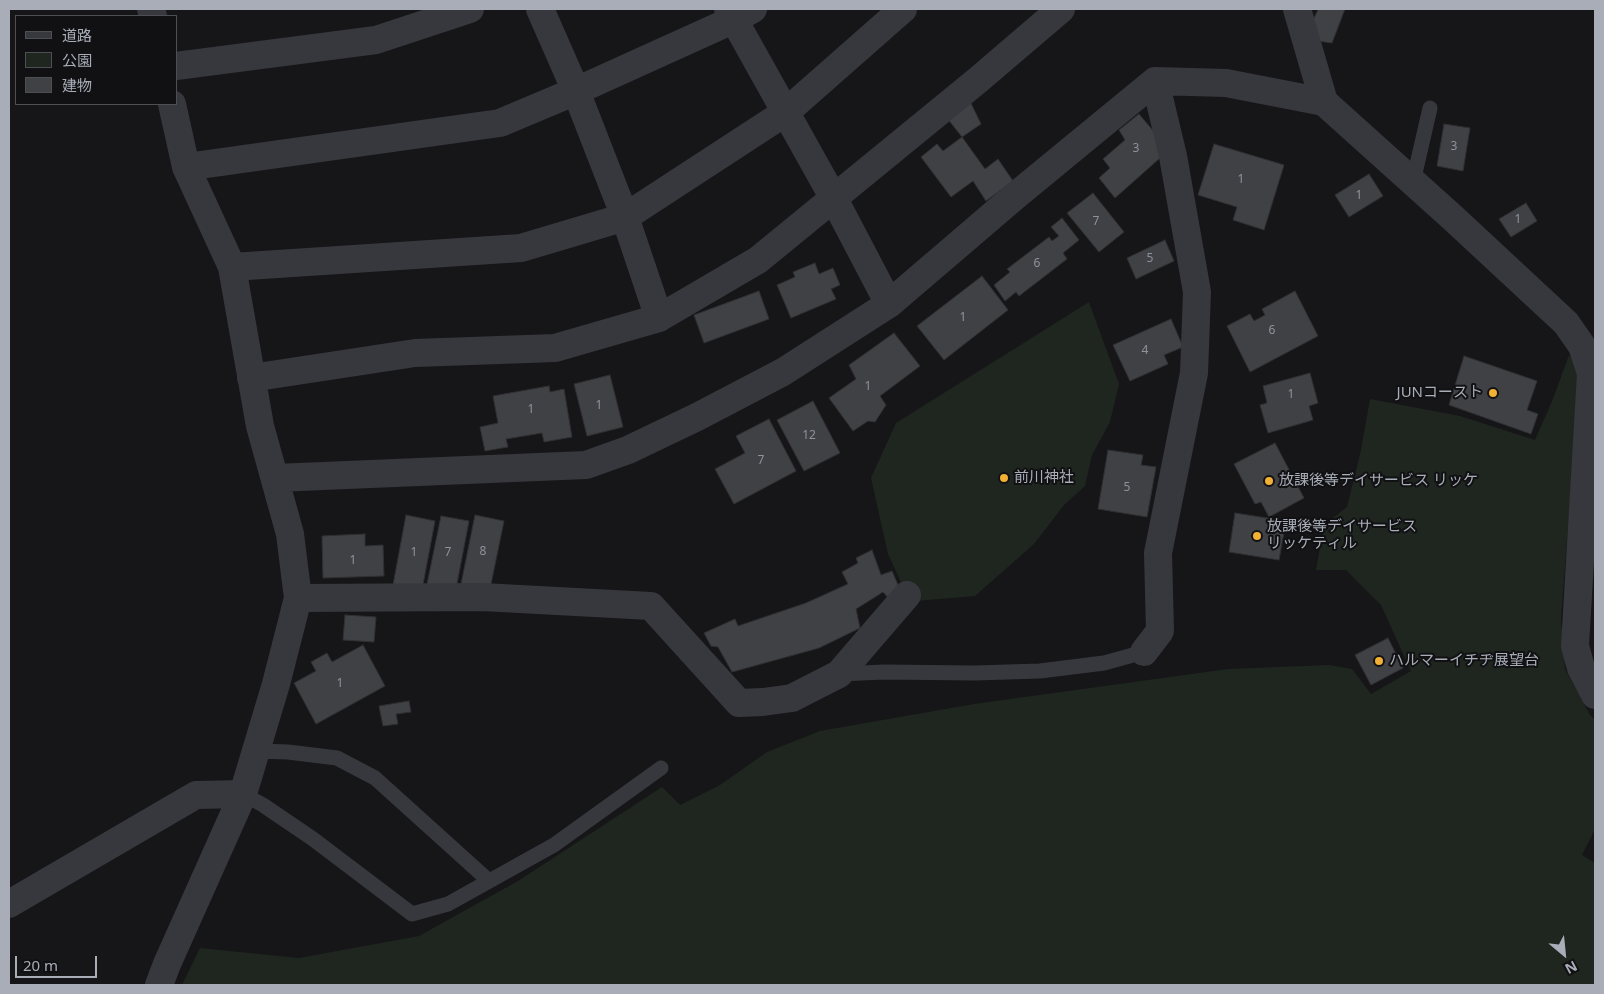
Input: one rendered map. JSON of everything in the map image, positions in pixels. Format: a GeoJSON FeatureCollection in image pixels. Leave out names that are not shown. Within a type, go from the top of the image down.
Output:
{"type":"FeatureCollection","features":[{"type":"Feature","properties":{"kind":"street"},"geometry":{"type":"LineString","coordinates":[[178,66],[376,40],[470,9]]}},
{"type":"Feature","properties":{"kind":"street"},"geometry":{"type":"LineString","coordinates":[[540,9],[576,91],[626,217],[659,318]]}},
{"type":"Feature","properties":{"kind":"street"},"geometry":{"type":"LineString","coordinates":[[232,267],[521,248],[626,217],[786,112],[903,9]]}},
{"type":"Feature","properties":{"kind":"street"},"geometry":{"type":"LineString","coordinates":[[251,378],[415,353],[555,348],[659,318],[758,260],[978,80],[1061,9]]}},
{"type":"Feature","properties":{"kind":"street"},"geometry":{"type":"LineString","coordinates":[[1297,9],[1324,102]]}},
{"type":"Feature","properties":{"kind":"street"},"geometry":{"type":"LineString","coordinates":[[186,167],[500,123],[576,91],[738,12],[786,112],[889,304]]}},
{"type":"Feature","properties":{"kind":"street"},"geometry":{"type":"LineString","coordinates":[[1144,652],[1160,631],[1158,552],[1194,373],[1197,292],[1173,156],[1155,80]]}},
{"type":"Feature","properties":{"kind":"street"},"geometry":{"type":"LineString","coordinates":[[275,478],[586,465],[628,450],[697,417],[783,372],[889,304],[1014,196],[1155,80],[1226,83],[1324,102],[1566,323],[1582,346],[1590,372],[1575,646],[1581,668],[1595,695]]}},
{"type":"Feature","properties":{"kind":"street"},"geometry":{"type":"LineString","coordinates":[[159,985],[243,794],[276,684],[298,598],[290,534],[260,426],[232,267],[186,167],[172,105]]}},
{"type":"Feature","properties":{"kind":"street"},"geometry":{"type":"LineString","coordinates":[[298,598],[482,597],[651,606],[737,712],[763,702],[792,698],[840,674],[906,595]]}},
{"type":"Feature","properties":{"kind":"street"},"geometry":{"type":"LineString","coordinates":[[9,904],[196,795],[243,794]]}},
{"type":"Feature","properties":{"kind":"lane"},"geometry":{"type":"LineString","coordinates":[[1412,182],[1430,108]]}},
{"type":"Feature","properties":{"kind":"lane"},"geometry":{"type":"LineString","coordinates":[[840,674],[1040,671],[1104,662],[1144,652]]}},
{"type":"Feature","properties":{"kind":"lane"},"geometry":{"type":"LineString","coordinates":[[257,751],[288,752],[337,758],[374,778],[488,880]]}},
{"type":"Feature","properties":{"kind":"lane"},"geometry":{"type":"LineString","coordinates":[[243,794],[263,805],[313,839],[412,914],[448,904],[554,844],[662,768]]}},
{"type":"Feature","properties":{"kind":"green space"},"geometry":{"type":"Polygon","coordinates":[[[1089,302],[1119,384],[1110,422],[1092,455],[1085,486],[1064,505],[1034,544],[975,596],[916,601],[907,595],[888,554],[871,478],[896,423],[1089,302]]]}},
{"type":"Feature","properties":{"kind":"green space"},"geometry":{"type":"Polygon","coordinates":[[[1569,355],[1578,366],[1561,619],[1565,669],[1590,715],[1595,720],[1595,829],[1582,855],[1595,863],[1595,985],[182,985],[200,948],[299,958],[419,936],[518,881],[662,787],[680,805],[720,785],[767,752],[820,731],[974,704],[1228,669],[1329,665],[1352,669],[1371,694],[1411,671],[1381,605],[1346,570],[1316,570],[1324,525],[1347,507],[1361,450],[1370,399],[1460,416],[1535,440],[1569,355]]]}},
{"type":"Feature","properties":{"kind":"building"},"geometry":{"type":"Polygon","coordinates":[[[1314,9],[1345,9],[1332,43],[1318,41],[1313,20],[1318,10],[1314,9]]]}},
{"type":"Feature","properties":{"kind":"building"},"geometry":{"type":"Polygon","coordinates":[[[967,95],[981,124],[962,137],[943,113],[967,95]]]}},
{"type":"Feature","properties":{"kind":"building"},"geometry":{"type":"Polygon","coordinates":[[[1139,114],[1155,133],[1160,158],[1115,198],[1099,178],[1110,168],[1103,159],[1125,140],[1119,130],[1139,114]]]}},
{"type":"Feature","properties":{"kind":"building"},"geometry":{"type":"Polygon","coordinates":[[[1444,124],[1470,128],[1463,171],[1437,166],[1444,124]]]}},
{"type":"Feature","properties":{"kind":"building"},"geometry":{"type":"Polygon","coordinates":[[[962,137],[985,169],[998,159],[1013,181],[986,201],[973,181],[951,197],[921,157],[937,144],[943,151],[962,137]]]}},
{"type":"Feature","properties":{"kind":"building"},"geometry":{"type":"Polygon","coordinates":[[[1214,144],[1284,165],[1264,230],[1233,220],[1237,207],[1198,195],[1214,144]]]}},
{"type":"Feature","properties":{"kind":"building"},"geometry":{"type":"Polygon","coordinates":[[[1369,174],[1383,196],[1349,217],[1335,195],[1369,174]]]}},
{"type":"Feature","properties":{"kind":"building"},"geometry":{"type":"Polygon","coordinates":[[[1093,193],[1124,232],[1099,252],[1067,213],[1093,193]]]}},
{"type":"Feature","properties":{"kind":"building"},"geometry":{"type":"Polygon","coordinates":[[[1526,203],[1537,221],[1511,237],[1499,219],[1526,203]]]}},
{"type":"Feature","properties":{"kind":"building"},"geometry":{"type":"Polygon","coordinates":[[[1062,218],[1079,240],[1063,253],[1067,259],[1019,296],[1016,292],[1005,301],[994,285],[1010,272],[1007,269],[1049,237],[1052,241],[1059,236],[1051,227],[1062,218]]]}},
{"type":"Feature","properties":{"kind":"building"},"geometry":{"type":"Polygon","coordinates":[[[1165,240],[1174,261],[1136,279],[1127,258],[1165,240]]]}},
{"type":"Feature","properties":{"kind":"building"},"geometry":{"type":"Polygon","coordinates":[[[815,263],[819,274],[833,268],[840,285],[831,289],[836,299],[791,318],[777,285],[795,277],[793,272],[815,263]]]}},
{"type":"Feature","properties":{"kind":"building"},"geometry":{"type":"Polygon","coordinates":[[[982,276],[1008,310],[944,360],[917,326],[982,276]]]}},
{"type":"Feature","properties":{"kind":"building"},"geometry":{"type":"Polygon","coordinates":[[[759,291],[769,319],[704,343],[694,315],[759,291]]]}},
{"type":"Feature","properties":{"kind":"building"},"geometry":{"type":"Polygon","coordinates":[[[1295,291],[1318,336],[1250,372],[1227,326],[1250,314],[1254,321],[1265,315],[1262,309],[1295,291]]]}},
{"type":"Feature","properties":{"kind":"building"},"geometry":{"type":"Polygon","coordinates":[[[1171,319],[1183,347],[1164,355],[1168,364],[1130,381],[1113,345],[1171,319]]]}},
{"type":"Feature","properties":{"kind":"building"},"geometry":{"type":"Polygon","coordinates":[[[894,333],[920,366],[880,396],[886,405],[875,422],[868,421],[853,431],[829,398],[856,379],[849,365],[894,333]]]}},
{"type":"Feature","properties":{"kind":"building","name":"JUNコースト"},"geometry":{"type":"Polygon","coordinates":[[[1464,356],[1537,381],[1527,410],[1538,414],[1531,434],[1449,405],[1464,356]]]}},
{"type":"Feature","properties":{"kind":"building"},"geometry":{"type":"Polygon","coordinates":[[[1310,373],[1318,403],[1309,406],[1313,420],[1268,433],[1260,405],[1267,403],[1263,386],[1310,373]]]}},
{"type":"Feature","properties":{"kind":"building"},"geometry":{"type":"Polygon","coordinates":[[[610,375],[623,427],[587,436],[574,384],[610,375]]]}},
{"type":"Feature","properties":{"kind":"building"},"geometry":{"type":"Polygon","coordinates":[[[549,386],[550,392],[564,389],[572,437],[544,442],[542,433],[506,439],[508,447],[485,451],[480,427],[498,423],[493,396],[549,386]]]}},
{"type":"Feature","properties":{"kind":"building"},"geometry":{"type":"Polygon","coordinates":[[[813,401],[840,453],[804,471],[777,420],[813,401]]]}},
{"type":"Feature","properties":{"kind":"building"},"geometry":{"type":"Polygon","coordinates":[[[769,419],[796,471],[734,504],[715,469],[745,453],[736,436],[769,419]]]}},
{"type":"Feature","properties":{"kind":"building","name":"放課後等デイサービス リッケ"},"geometry":{"type":"Polygon","coordinates":[[[1275,443],[1304,498],[1269,517],[1261,502],[1255,504],[1234,464],[1275,443]]]}},
{"type":"Feature","properties":{"kind":"building"},"geometry":{"type":"Polygon","coordinates":[[[1108,450],[1143,455],[1141,465],[1156,467],[1147,517],[1098,509],[1108,450]]]}},
{"type":"Feature","properties":{"kind":"building","name":"放課後等デイサービス リッケティル"},"geometry":{"type":"Polygon","coordinates":[[[1235,513],[1286,521],[1279,560],[1229,552],[1235,513]]]}},
{"type":"Feature","properties":{"kind":"building"},"geometry":{"type":"Polygon","coordinates":[[[406,515],[435,521],[422,590],[393,585],[406,515]]]}},
{"type":"Feature","properties":{"kind":"building"},"geometry":{"type":"Polygon","coordinates":[[[475,515],[504,521],[490,589],[461,584],[475,515]]]}},
{"type":"Feature","properties":{"kind":"building"},"geometry":{"type":"Polygon","coordinates":[[[441,516],[469,521],[456,589],[427,584],[441,516]]]}},
{"type":"Feature","properties":{"kind":"building"},"geometry":{"type":"Polygon","coordinates":[[[365,534],[365,546],[383,545],[384,576],[323,578],[322,536],[365,534]]]}},
{"type":"Feature","properties":{"kind":"building"},"geometry":{"type":"Polygon","coordinates":[[[872,550],[881,575],[892,571],[901,592],[891,601],[883,592],[856,609],[860,628],[819,648],[732,672],[718,647],[711,646],[704,633],[735,619],[738,626],[806,603],[848,584],[842,572],[858,563],[856,558],[872,550]]]}},
{"type":"Feature","properties":{"kind":"building"},"geometry":{"type":"Polygon","coordinates":[[[345,615],[376,617],[374,642],[343,640],[345,615]]]}},
{"type":"Feature","properties":{"kind":"building"},"geometry":{"type":"Polygon","coordinates":[[[1388,638],[1403,668],[1371,685],[1355,655],[1388,638]]]}},
{"type":"Feature","properties":{"kind":"building"},"geometry":{"type":"Polygon","coordinates":[[[363,645],[385,686],[316,724],[294,683],[316,671],[311,662],[327,653],[332,662],[363,645]]]}},
{"type":"Feature","properties":{"kind":"building"},"geometry":{"type":"Polygon","coordinates":[[[409,701],[411,712],[396,714],[398,724],[383,726],[379,706],[409,701]]]}},
{"type":"Feature","properties":{"kind":"place","name":"JUNコースト"},"geometry":{"type":"Point","coordinates":[1493,393]}},
{"type":"Feature","properties":{"kind":"place","name":"前川神社"},"geometry":{"type":"Point","coordinates":[1004,478]}},
{"type":"Feature","properties":{"kind":"place","name":"放課後等デイサービス リッケ"},"geometry":{"type":"Point","coordinates":[1269,481]}},
{"type":"Feature","properties":{"kind":"place","name":"放課後等デイサービス リッケティル"},"geometry":{"type":"Point","coordinates":[1257,536]}},
{"type":"Feature","properties":{"kind":"place","name":"ハルマーイチヂ展望台"},"geometry":{"type":"Point","coordinates":[1379,661]}}]}
